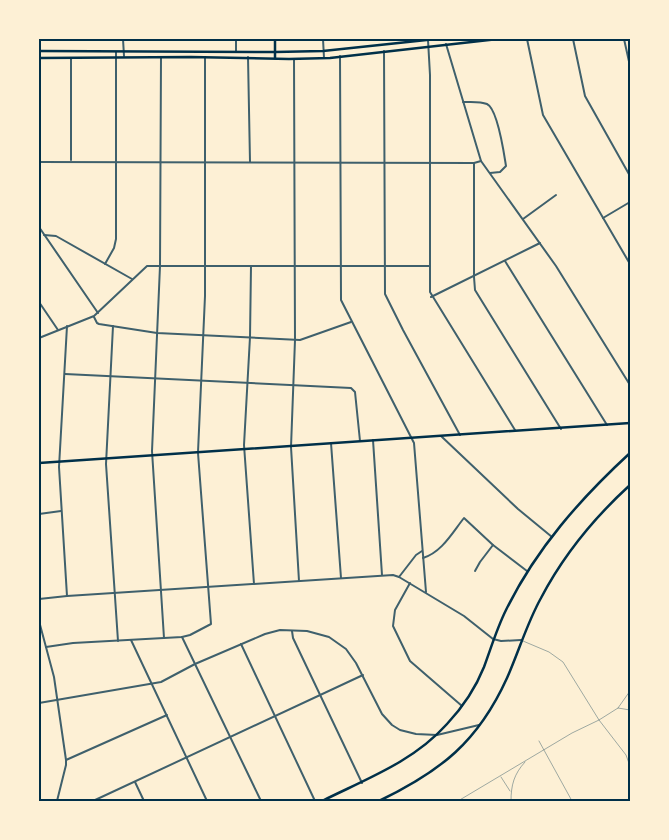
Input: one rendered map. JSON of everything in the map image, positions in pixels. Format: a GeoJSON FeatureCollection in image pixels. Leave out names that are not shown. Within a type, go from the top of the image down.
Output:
{"type":"FeatureCollection","features":[{"type":"Feature","properties":{"kind":"main road"},"geometry":{"type":"LineString","coordinates":[[275,39],[275,58]]}},
{"type":"Feature","properties":{"kind":"main road"},"geometry":{"type":"LineString","coordinates":[[39,51],[323,51],[436,39]]}},
{"type":"Feature","properties":{"kind":"main road"},"geometry":{"type":"LineString","coordinates":[[39,58],[324,58],[498,39]]}},
{"type":"Feature","properties":{"kind":"main road"},"geometry":{"type":"LineString","coordinates":[[39,463],[630,423]]}},
{"type":"Feature","properties":{"kind":"main road"},"geometry":{"type":"LineString","coordinates":[[322,801],[402,762],[447,725],[462,706],[483,669],[505,611],[527,571],[552,537],[592,490],[630,454]]}},
{"type":"Feature","properties":{"kind":"main road"},"geometry":{"type":"LineString","coordinates":[[379,801],[417,782],[439,767],[457,752],[482,724],[505,683],[521,640],[541,597],[586,532],[611,503],[630,485]]}},
{"type":"Feature","properties":{"kind":"street"},"geometry":{"type":"LineString","coordinates":[[123,39],[124,57]]}},
{"type":"Feature","properties":{"kind":"street"},"geometry":{"type":"LineString","coordinates":[[236,39],[236,52]]}},
{"type":"Feature","properties":{"kind":"street"},"geometry":{"type":"LineString","coordinates":[[323,39],[324,58]]}},
{"type":"Feature","properties":{"kind":"street"},"geometry":{"type":"LineString","coordinates":[[428,39],[431,296],[515,430]]}},
{"type":"Feature","properties":{"kind":"street"},"geometry":{"type":"LineString","coordinates":[[527,39],[543,115],[630,264]]}},
{"type":"Feature","properties":{"kind":"street"},"geometry":{"type":"LineString","coordinates":[[573,39],[589,105],[630,176]]}},
{"type":"Feature","properties":{"kind":"street"},"geometry":{"type":"LineString","coordinates":[[624,39],[630,66]]}},
{"type":"Feature","properties":{"kind":"street"},"geometry":{"type":"LineString","coordinates":[[446,44],[481,161],[540,243],[630,385]]}},
{"type":"Feature","properties":{"kind":"street"},"geometry":{"type":"LineString","coordinates":[[105,264],[114,248],[116,239],[116,51]]}},
{"type":"Feature","properties":{"kind":"street"},"geometry":{"type":"LineString","coordinates":[[384,51],[385,294],[460,435]]}},
{"type":"Feature","properties":{"kind":"street"},"geometry":{"type":"LineString","coordinates":[[340,56],[340,300],[415,447],[426,592]]}},
{"type":"Feature","properties":{"kind":"street"},"geometry":{"type":"LineString","coordinates":[[161,57],[160,266],[152,456],[164,638]]}},
{"type":"Feature","properties":{"kind":"street"},"geometry":{"type":"LineString","coordinates":[[46,647],[73,643],[182,637],[190,635],[210,624],[198,453],[204,335],[205,57]]}},
{"type":"Feature","properties":{"kind":"street"},"geometry":{"type":"LineString","coordinates":[[248,57],[250,163]]}},
{"type":"Feature","properties":{"kind":"street"},"geometry":{"type":"LineString","coordinates":[[71,58],[71,162]]}},
{"type":"Feature","properties":{"kind":"street"},"geometry":{"type":"LineString","coordinates":[[294,59],[295,340],[291,447],[299,581]]}},
{"type":"Feature","properties":{"kind":"street"},"geometry":{"type":"LineString","coordinates":[[463,102],[488,104],[495,115],[506,166],[500,172],[490,173]]}},
{"type":"Feature","properties":{"kind":"street"},"geometry":{"type":"LineString","coordinates":[[39,162],[474,163],[481,161]]}},
{"type":"Feature","properties":{"kind":"street"},"geometry":{"type":"LineString","coordinates":[[474,163],[474,277],[476,290],[561,428]]}},
{"type":"Feature","properties":{"kind":"street"},"geometry":{"type":"LineString","coordinates":[[523,219],[556,195]]}},
{"type":"Feature","properties":{"kind":"street"},"geometry":{"type":"LineString","coordinates":[[603,218],[630,202]]}},
{"type":"Feature","properties":{"kind":"street"},"geometry":{"type":"LineString","coordinates":[[39,227],[98,313]]}},
{"type":"Feature","properties":{"kind":"street"},"geometry":{"type":"LineString","coordinates":[[44,235],[56,236],[132,279]]}},
{"type":"Feature","properties":{"kind":"street"},"geometry":{"type":"LineString","coordinates":[[431,296],[474,277],[540,243]]}},
{"type":"Feature","properties":{"kind":"street"},"geometry":{"type":"LineString","coordinates":[[505,261],[607,425]]}},
{"type":"Feature","properties":{"kind":"street"},"geometry":{"type":"LineString","coordinates":[[39,338],[98,313],[145,267],[205,265],[430,266]]}},
{"type":"Feature","properties":{"kind":"street"},"geometry":{"type":"LineString","coordinates":[[250,266],[250,337],[245,450],[254,584]]}},
{"type":"Feature","properties":{"kind":"street"},"geometry":{"type":"LineString","coordinates":[[39,302],[58,330]]}},
{"type":"Feature","properties":{"kind":"street"},"geometry":{"type":"LineString","coordinates":[[93,316],[97,323],[157,333],[295,340],[300,340],[350,322]]}},
{"type":"Feature","properties":{"kind":"street"},"geometry":{"type":"LineString","coordinates":[[67,326],[60,462],[61,511],[67,596]]}},
{"type":"Feature","properties":{"kind":"street"},"geometry":{"type":"LineString","coordinates":[[113,326],[106,459],[118,641]]}},
{"type":"Feature","properties":{"kind":"street"},"geometry":{"type":"LineString","coordinates":[[65,374],[348,387],[355,392],[360,441]]}},
{"type":"Feature","properties":{"kind":"street"},"geometry":{"type":"LineString","coordinates":[[440,436],[552,537]]}},
{"type":"Feature","properties":{"kind":"street"},"geometry":{"type":"LineString","coordinates":[[373,440],[382,575]]}},
{"type":"Feature","properties":{"kind":"street"},"geometry":{"type":"LineString","coordinates":[[331,443],[341,578]]}},
{"type":"Feature","properties":{"kind":"street"},"geometry":{"type":"LineString","coordinates":[[39,514],[61,511]]}},
{"type":"Feature","properties":{"kind":"street"},"geometry":{"type":"LineString","coordinates":[[423,558],[439,550],[464,518],[493,545],[527,571]]}},
{"type":"Feature","properties":{"kind":"street"},"geometry":{"type":"LineString","coordinates":[[475,571],[493,545]]}},
{"type":"Feature","properties":{"kind":"street"},"geometry":{"type":"LineString","coordinates":[[398,577],[422,551]]}},
{"type":"Feature","properties":{"kind":"street"},"geometry":{"type":"LineString","coordinates":[[39,599],[382,575],[398,577],[426,592],[464,616],[493,639],[501,641],[521,640]]}},
{"type":"Feature","properties":{"kind":"street"},"geometry":{"type":"LineString","coordinates":[[410,584],[395,610],[393,626],[410,661],[462,706]]}},
{"type":"Feature","properties":{"kind":"street"},"geometry":{"type":"LineString","coordinates":[[39,621],[54,677],[66,760],[57,801]]}},
{"type":"Feature","properties":{"kind":"street"},"geometry":{"type":"LineString","coordinates":[[292,631],[293,638],[362,783]]}},
{"type":"Feature","properties":{"kind":"street"},"geometry":{"type":"LineString","coordinates":[[39,703],[162,682],[196,664],[271,632],[292,631],[319,634],[338,642],[352,657],[363,675],[382,714],[392,725],[400,730],[436,735],[482,724]]}},
{"type":"Feature","properties":{"kind":"street"},"geometry":{"type":"LineString","coordinates":[[182,637],[261,801]]}},
{"type":"Feature","properties":{"kind":"street"},"geometry":{"type":"LineString","coordinates":[[131,640],[207,801]]}},
{"type":"Feature","properties":{"kind":"street"},"geometry":{"type":"LineString","coordinates":[[241,644],[315,801]]}},
{"type":"Feature","properties":{"kind":"street"},"geometry":{"type":"LineString","coordinates":[[93,801],[187,759],[363,675]]}},
{"type":"Feature","properties":{"kind":"street"},"geometry":{"type":"LineString","coordinates":[[66,760],[167,715]]}},
{"type":"Feature","properties":{"kind":"street"},"geometry":{"type":"LineString","coordinates":[[136,782],[144,801]]}},
{"type":"Feature","properties":{"kind":"lane"},"geometry":{"type":"LineString","coordinates":[[521,640],[549,652],[563,662],[600,720],[626,755],[630,766]]}},
{"type":"Feature","properties":{"kind":"lane"},"geometry":{"type":"LineString","coordinates":[[458,801],[572,732],[600,720],[618,708],[630,691]]}},
{"type":"Feature","properties":{"kind":"lane"},"geometry":{"type":"LineString","coordinates":[[618,708],[630,710]]}},
{"type":"Feature","properties":{"kind":"lane"},"geometry":{"type":"LineString","coordinates":[[539,741],[572,801]]}},
{"type":"Feature","properties":{"kind":"lane"},"geometry":{"type":"LineString","coordinates":[[511,801],[512,782],[517,770],[526,761]]}},
{"type":"Feature","properties":{"kind":"lane"},"geometry":{"type":"LineString","coordinates":[[500,776],[511,793]]}}]}
